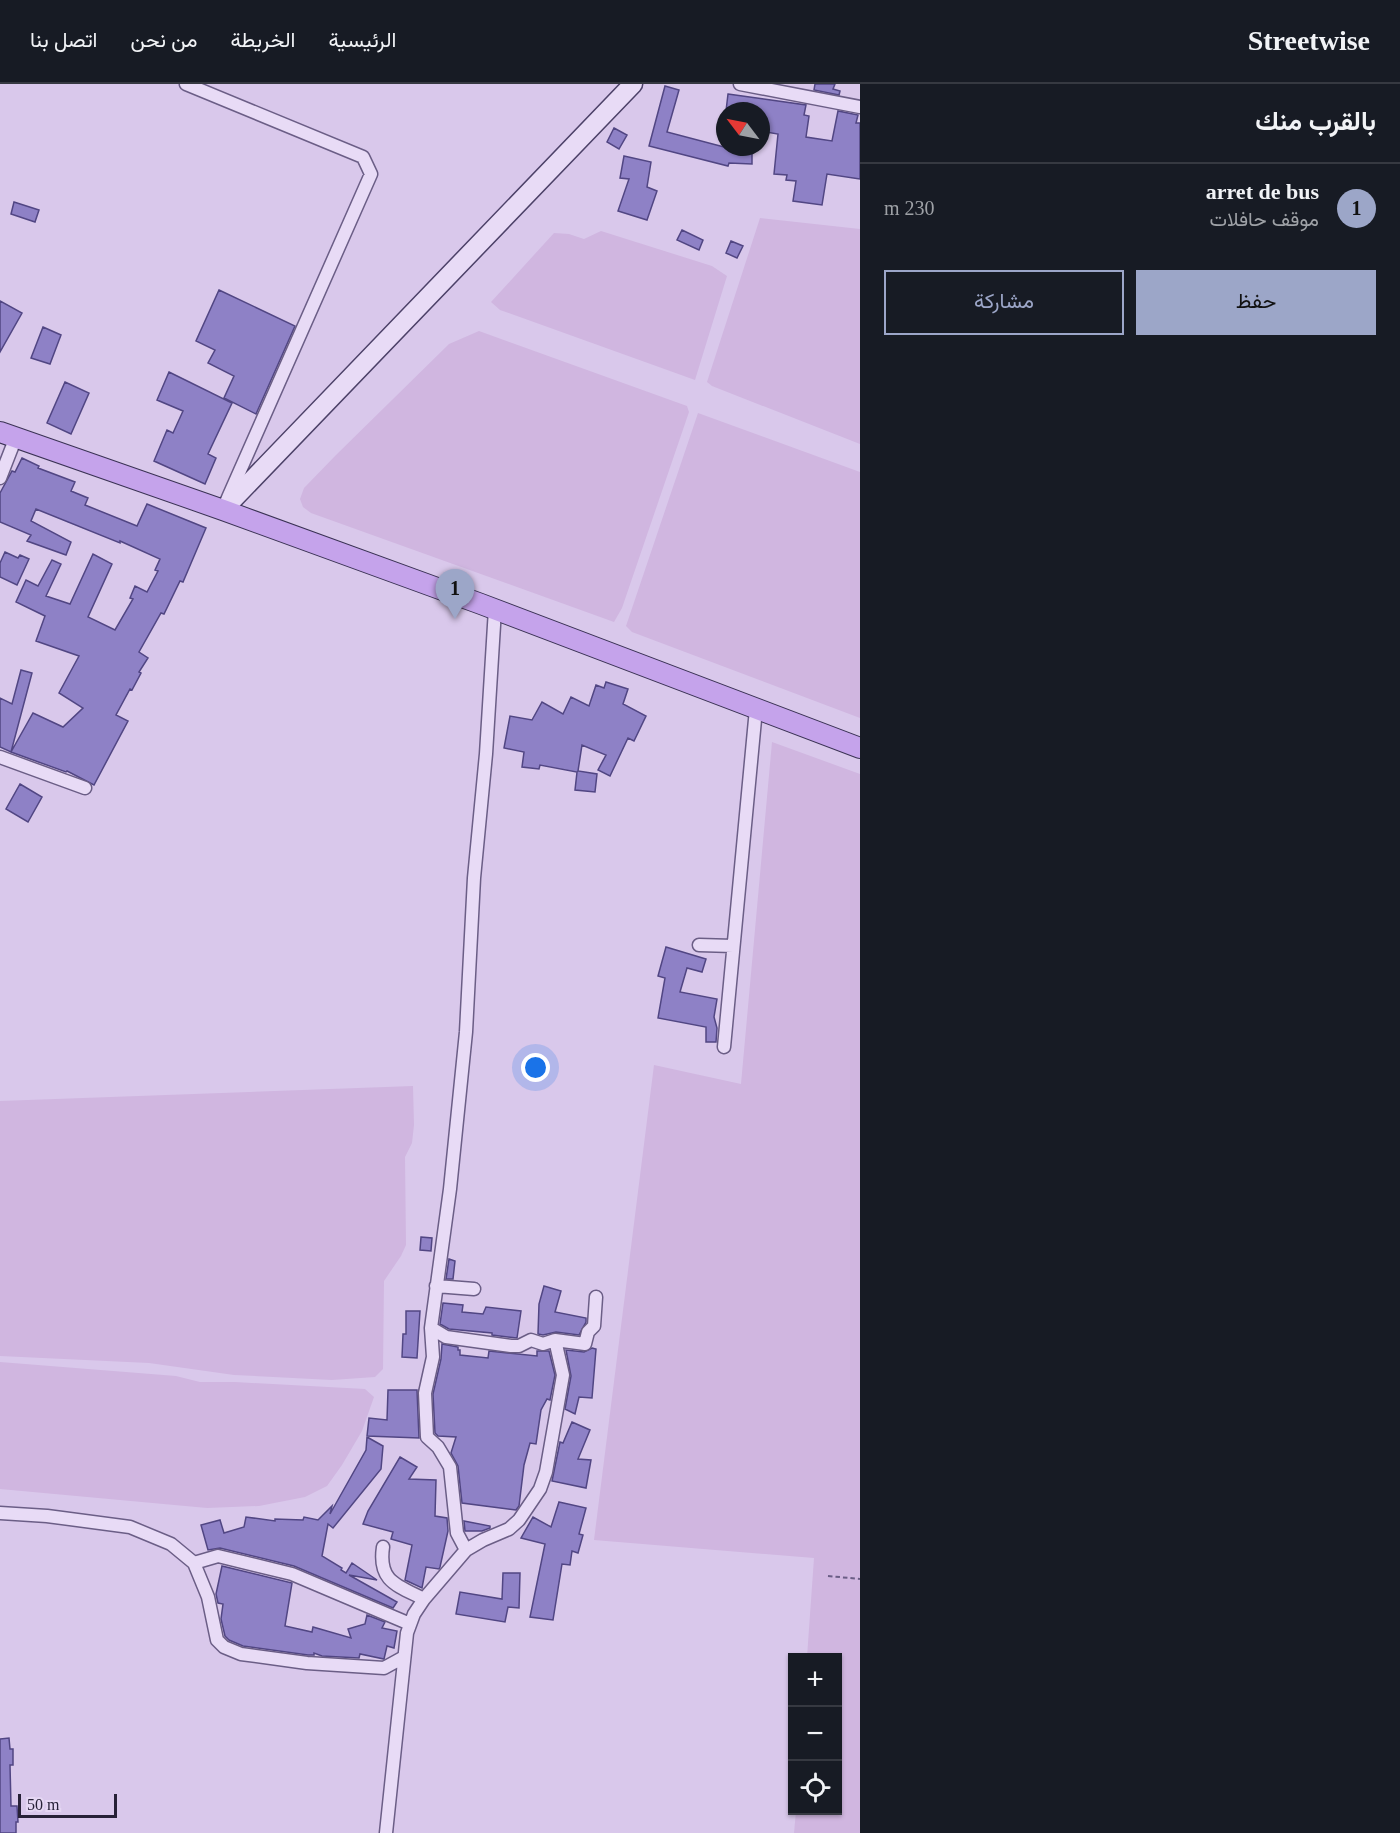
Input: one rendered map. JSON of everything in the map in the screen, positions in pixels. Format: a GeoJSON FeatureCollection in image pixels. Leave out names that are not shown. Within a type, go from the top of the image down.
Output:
{"type":"FeatureCollection","features":[{"type":"Feature","properties":{"kind":"main road"},"geometry":{"type":"LineString","coordinates":[[223,510],[633,84]]}},
{"type":"Feature","properties":{"kind":"main road"},"geometry":{"type":"LineString","coordinates":[[8,434],[495,609],[860,748]]}},
{"type":"Feature","properties":{"kind":"street"},"geometry":{"type":"LineString","coordinates":[[186,84],[363,157],[371,174],[223,510]]}},
{"type":"Feature","properties":{"kind":"street"},"geometry":{"type":"LineString","coordinates":[[740,84],[860,107]]}},
{"type":"Feature","properties":{"kind":"street"},"geometry":{"type":"LineString","coordinates":[[0,478],[8,434]]}},
{"type":"Feature","properties":{"kind":"street"},"geometry":{"type":"LineString","coordinates":[[466,1550],[456,1533],[450,1467],[438,1447],[427,1437],[425,1393],[433,1357],[430,1328],[450,1189],[466,1032],[474,878],[486,754],[495,609]]}},
{"type":"Feature","properties":{"kind":"street"},"geometry":{"type":"LineString","coordinates":[[724,1047],[756,709]]}},
{"type":"Feature","properties":{"kind":"street"},"geometry":{"type":"LineString","coordinates":[[0,757],[85,788]]}},
{"type":"Feature","properties":{"kind":"street"},"geometry":{"type":"LineString","coordinates":[[699,945],[733,946]]}},
{"type":"Feature","properties":{"kind":"street"},"geometry":{"type":"LineString","coordinates":[[436,1286],[474,1289]]}},
{"type":"Feature","properties":{"kind":"street"},"geometry":{"type":"LineString","coordinates":[[430,1328],[446,1337],[462,1341],[511,1347],[531,1340],[543,1344],[555,1340],[585,1344],[588,1332],[594,1326],[596,1298]]}},
{"type":"Feature","properties":{"kind":"street"},"geometry":{"type":"LineString","coordinates":[[386,1833],[404,1657],[410,1624],[424,1599],[466,1550],[509,1529],[519,1520],[540,1489],[546,1472],[563,1375],[555,1340]]}},
{"type":"Feature","properties":{"kind":"street"},"geometry":{"type":"LineString","coordinates":[[0,1513],[47,1516],[130,1527],[171,1544],[194,1563],[208,1597],[217,1640],[224,1647],[253,1656],[307,1663],[384,1668],[404,1657]]}},
{"type":"Feature","properties":{"kind":"street"},"geometry":{"type":"LineString","coordinates":[[384,1546],[381,1564],[391,1581],[424,1599]]}},
{"type":"Feature","properties":{"kind":"street"},"geometry":{"type":"LineString","coordinates":[[194,1563],[218,1556],[292,1574],[410,1624]]}},
{"type":"Feature","properties":{"kind":"path"},"geometry":{"type":"LineString","coordinates":[[828,1576],[860,1579]]}},
{"type":"Feature","properties":{"kind":"shaded area"},"geometry":{"type":"Polygon","coordinates":[[[760,218],[860,229],[860,444],[712,386],[707,382],[760,218]]]}},
{"type":"Feature","properties":{"kind":"shaded area"},"geometry":{"type":"Polygon","coordinates":[[[601,231],[712,266],[727,276],[695,380],[500,310],[491,302],[554,233],[569,234],[584,239],[601,231]]]}},
{"type":"Feature","properties":{"kind":"shaded area"},"geometry":{"type":"Polygon","coordinates":[[[479,331],[687,406],[689,412],[622,608],[614,622],[311,513],[303,507],[300,499],[304,488],[336,455],[449,344],[479,331]]]}},
{"type":"Feature","properties":{"kind":"shaded area"},"geometry":{"type":"Polygon","coordinates":[[[698,413],[860,472],[860,718],[632,632],[626,626],[698,413]]]}},
{"type":"Feature","properties":{"kind":"shaded area"},"geometry":{"type":"Polygon","coordinates":[[[772,742],[860,774],[860,1833],[794,1833],[796,1815],[842,1815],[842,1653],[807,1653],[814,1558],[594,1540],[654,1065],[741,1084],[772,742]]]}},
{"type":"Feature","properties":{"kind":"shaded area"},"geometry":{"type":"Polygon","coordinates":[[[413,1086],[412,1143],[405,1157],[406,1245],[384,1281],[383,1369],[375,1377],[332,1380],[234,1375],[149,1363],[0,1356],[0,1101],[413,1086]]]}},
{"type":"Feature","properties":{"kind":"shaded area"},"geometry":{"type":"Polygon","coordinates":[[[0,1362],[176,1376],[200,1382],[365,1389],[374,1397],[362,1431],[342,1465],[327,1486],[305,1497],[259,1506],[207,1508],[0,1489],[0,1362]]]}},
{"type":"Feature","properties":{"kind":"building"},"geometry":{"type":"Polygon","coordinates":[[[815,84],[835,84],[833,89],[840,91],[839,95],[814,90],[815,84]]]}},
{"type":"Feature","properties":{"kind":"building"},"geometry":{"type":"Polygon","coordinates":[[[665,86],[679,90],[667,132],[716,145],[716,156],[752,156],[752,164],[729,163],[728,166],[649,146],[665,86]]]}},
{"type":"Feature","properties":{"kind":"building"},"geometry":{"type":"Polygon","coordinates":[[[728,94],[806,105],[804,115],[809,116],[806,137],[832,141],[838,111],[858,115],[856,123],[860,123],[860,179],[827,174],[822,205],[793,201],[796,181],[786,180],[787,175],[774,174],[778,134],[770,133],[770,102],[727,102],[728,94]]]}},
{"type":"Feature","properties":{"kind":"building"},"geometry":{"type":"Polygon","coordinates":[[[614,128],[627,135],[619,149],[607,142],[614,128]]]}},
{"type":"Feature","properties":{"kind":"building"},"geometry":{"type":"Polygon","coordinates":[[[624,156],[651,162],[647,187],[657,191],[647,220],[618,211],[629,179],[620,178],[624,156]]]}},
{"type":"Feature","properties":{"kind":"building"},"geometry":{"type":"Polygon","coordinates":[[[14,202],[39,210],[35,222],[11,214],[14,202]]]}},
{"type":"Feature","properties":{"kind":"building"},"geometry":{"type":"Polygon","coordinates":[[[682,230],[703,240],[699,250],[677,240],[682,230]]]}},
{"type":"Feature","properties":{"kind":"building"},"geometry":{"type":"Polygon","coordinates":[[[731,241],[743,246],[737,258],[726,253],[731,241]]]}},
{"type":"Feature","properties":{"kind":"building"},"geometry":{"type":"Polygon","coordinates":[[[219,290],[295,326],[256,414],[224,398],[234,376],[208,363],[215,350],[196,341],[219,290]]]}},
{"type":"Feature","properties":{"kind":"building"},"geometry":{"type":"Polygon","coordinates":[[[0,301],[22,313],[0,352],[0,301]]]}},
{"type":"Feature","properties":{"kind":"building"},"geometry":{"type":"Polygon","coordinates":[[[43,327],[61,335],[50,364],[31,358],[43,327]]]}},
{"type":"Feature","properties":{"kind":"building"},"geometry":{"type":"Polygon","coordinates":[[[169,372],[232,403],[208,454],[216,458],[205,484],[154,461],[167,430],[173,433],[183,411],[157,400],[169,372]]]}},
{"type":"Feature","properties":{"kind":"building"},"geometry":{"type":"Polygon","coordinates":[[[65,382],[89,393],[71,434],[47,423],[65,382]]]}},
{"type":"Feature","properties":{"kind":"building"},"geometry":{"type":"Polygon","coordinates":[[[22,458],[39,466],[38,468],[75,482],[71,491],[88,498],[85,505],[137,526],[147,504],[206,528],[183,582],[180,581],[164,614],[161,613],[139,652],[148,658],[116,715],[128,721],[94,785],[67,771],[11,752],[33,713],[63,727],[83,708],[59,693],[79,656],[36,641],[45,616],[16,602],[26,580],[38,586],[52,560],[61,564],[46,596],[70,604],[93,554],[112,564],[88,617],[115,630],[133,599],[130,598],[135,586],[147,592],[158,571],[155,570],[160,559],[36,509],[31,521],[71,542],[66,555],[27,541],[31,535],[0,522],[0,493],[22,458]]]}},
{"type":"Feature","properties":{"kind":"building"},"geometry":{"type":"Polygon","coordinates":[[[5,552],[18,558],[20,555],[29,559],[17,585],[0,577],[0,563],[5,552]]]}},
{"type":"Feature","properties":{"kind":"building"},"geometry":{"type":"Polygon","coordinates":[[[21,670],[32,673],[11,752],[0,747],[0,698],[12,704],[21,670]]]}},
{"type":"Feature","properties":{"kind":"building"},"geometry":{"type":"Polygon","coordinates":[[[606,682],[628,689],[623,704],[646,716],[634,741],[628,738],[610,776],[598,770],[606,755],[582,745],[578,771],[597,774],[595,792],[575,790],[577,772],[540,765],[539,769],[522,767],[524,752],[504,748],[510,716],[532,720],[542,702],[563,714],[571,697],[589,706],[596,685],[604,688],[606,682]]]}},
{"type":"Feature","properties":{"kind":"building"},"geometry":{"type":"Polygon","coordinates":[[[20,784],[42,797],[28,822],[6,809],[20,784]]]}},
{"type":"Feature","properties":{"kind":"building"},"geometry":{"type":"Polygon","coordinates":[[[666,947],[706,959],[702,972],[687,968],[680,992],[717,999],[714,1017],[717,1028],[716,1042],[706,1042],[706,1027],[658,1018],[665,978],[658,976],[666,947]]]}},
{"type":"Feature","properties":{"kind":"building"},"geometry":{"type":"Polygon","coordinates":[[[421,1237],[432,1238],[431,1251],[420,1250],[421,1237]]]}},
{"type":"Feature","properties":{"kind":"building"},"geometry":{"type":"Polygon","coordinates":[[[449,1259],[455,1261],[453,1279],[446,1279],[449,1259]]]}},
{"type":"Feature","properties":{"kind":"building"},"geometry":{"type":"Polygon","coordinates":[[[544,1286],[561,1291],[555,1312],[586,1318],[579,1335],[556,1332],[538,1334],[539,1304],[544,1286]]]}},
{"type":"Feature","properties":{"kind":"building"},"geometry":{"type":"Polygon","coordinates":[[[443,1303],[463,1305],[462,1312],[483,1314],[486,1307],[521,1311],[517,1338],[449,1329],[440,1324],[443,1303]]]}},
{"type":"Feature","properties":{"kind":"building"},"geometry":{"type":"Polygon","coordinates":[[[406,1311],[420,1311],[417,1358],[402,1357],[403,1334],[406,1334],[406,1311]]]}},
{"type":"Feature","properties":{"kind":"building"},"geometry":{"type":"Polygon","coordinates":[[[442,1344],[458,1347],[460,1355],[488,1358],[489,1351],[537,1356],[537,1351],[549,1351],[555,1375],[550,1400],[547,1399],[541,1410],[536,1444],[530,1443],[524,1465],[519,1506],[516,1510],[462,1503],[458,1466],[451,1453],[456,1437],[438,1436],[435,1433],[433,1394],[442,1344]]]}},
{"type":"Feature","properties":{"kind":"building"},"geometry":{"type":"Polygon","coordinates":[[[592,1348],[596,1349],[592,1398],[579,1397],[575,1414],[565,1409],[571,1376],[566,1350],[584,1352],[592,1348]]]}},
{"type":"Feature","properties":{"kind":"building"},"geometry":{"type":"Polygon","coordinates":[[[388,1390],[417,1390],[419,1438],[367,1436],[369,1418],[387,1420],[388,1390]]]}},
{"type":"Feature","properties":{"kind":"building"},"geometry":{"type":"Polygon","coordinates":[[[572,1422],[590,1430],[578,1459],[591,1460],[586,1488],[552,1481],[560,1442],[563,1443],[572,1422]]]}},
{"type":"Feature","properties":{"kind":"building"},"geometry":{"type":"Polygon","coordinates":[[[367,1437],[383,1446],[381,1469],[333,1528],[328,1524],[322,1556],[346,1573],[352,1563],[377,1580],[349,1575],[397,1602],[393,1608],[294,1566],[220,1548],[208,1550],[201,1525],[220,1520],[224,1533],[244,1527],[246,1517],[275,1521],[275,1519],[303,1520],[304,1517],[318,1520],[332,1506],[330,1514],[366,1450],[367,1437]]]}},
{"type":"Feature","properties":{"kind":"building"},"geometry":{"type":"Polygon","coordinates":[[[400,1457],[417,1467],[409,1479],[436,1480],[435,1516],[447,1518],[448,1531],[440,1567],[439,1569],[426,1567],[422,1588],[405,1580],[412,1545],[391,1539],[393,1532],[363,1524],[368,1511],[400,1457]]]}},
{"type":"Feature","properties":{"kind":"building"},"geometry":{"type":"Polygon","coordinates":[[[559,1502],[586,1508],[579,1534],[583,1535],[578,1553],[572,1551],[570,1565],[562,1564],[553,1620],[530,1617],[545,1544],[521,1538],[533,1517],[551,1527],[559,1502]]]}},
{"type":"Feature","properties":{"kind":"building"},"geometry":{"type":"Polygon","coordinates":[[[464,1521],[490,1526],[490,1528],[482,1531],[465,1531],[464,1521]]]}},
{"type":"Feature","properties":{"kind":"building"},"geometry":{"type":"Polygon","coordinates":[[[222,1566],[292,1583],[285,1626],[312,1632],[313,1627],[351,1638],[348,1629],[365,1624],[367,1615],[385,1622],[382,1628],[397,1631],[394,1648],[387,1646],[384,1659],[360,1654],[359,1658],[322,1656],[314,1653],[314,1655],[308,1655],[243,1646],[229,1640],[225,1636],[221,1619],[223,1604],[218,1603],[216,1594],[222,1566]]]}},
{"type":"Feature","properties":{"kind":"building"},"geometry":{"type":"Polygon","coordinates":[[[503,1573],[520,1573],[519,1608],[508,1607],[505,1622],[456,1614],[460,1592],[502,1599],[503,1573]]]}},
{"type":"Feature","properties":{"kind":"building"},"geometry":{"type":"Polygon","coordinates":[[[9,1738],[10,1749],[13,1749],[13,1765],[10,1765],[11,1806],[17,1806],[18,1822],[16,1822],[16,1833],[0,1833],[0,1739],[9,1738]]]}},
{"type":"Feature","properties":{"kind":"place","name":"arret de bus"},"geometry":{"type":"Point","coordinates":[455,619]}}]}
